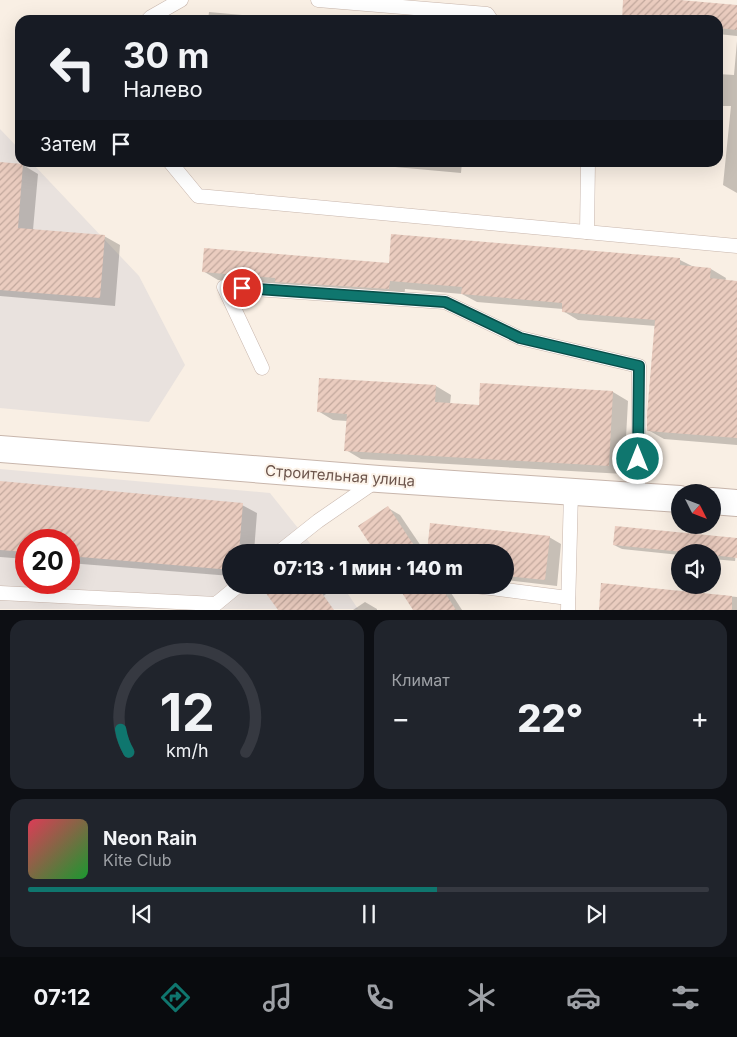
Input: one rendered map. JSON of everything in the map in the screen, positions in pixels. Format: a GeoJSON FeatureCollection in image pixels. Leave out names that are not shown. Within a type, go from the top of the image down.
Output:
{"type":"FeatureCollection","features":[{"type":"Feature","properties":{"kind":"street","name":"Строительная улица"},"geometry":{"type":"LineString","coordinates":[[0,449],[379,479],[671,498]]}},
{"type":"Feature","properties":{"kind":"street"},"geometry":{"type":"LineString","coordinates":[[721,501],[737,502]]}},
{"type":"Feature","properties":{"kind":"lane"},"geometry":{"type":"LineString","coordinates":[[155,15],[181,0]]}},
{"type":"Feature","properties":{"kind":"lane"},"geometry":{"type":"LineString","coordinates":[[318,0],[488,15]]}},
{"type":"Feature","properties":{"kind":"lane"},"geometry":{"type":"LineString","coordinates":[[174,167],[198,196],[737,246]]}},
{"type":"Feature","properties":{"kind":"lane"},"geometry":{"type":"LineString","coordinates":[[587,232],[588,167]]}},
{"type":"Feature","properties":{"kind":"lane"},"geometry":{"type":"LineString","coordinates":[[262,368],[224,287],[445,302],[520,338],[639,366],[638,496]]}},
{"type":"Feature","properties":{"kind":"lane"},"geometry":{"type":"LineString","coordinates":[[289,544],[318,521],[379,479]]}},
{"type":"Feature","properties":{"kind":"lane"},"geometry":{"type":"LineString","coordinates":[[514,594],[568,604],[571,492]]}},
{"type":"Feature","properties":{"kind":"lane"},"geometry":{"type":"LineString","coordinates":[[0,593],[108,604],[220,607],[231,594]]}},
{"type":"Feature","properties":{"kind":"shaded area"},"geometry":{"type":"Polygon","coordinates":[[[0,129],[15,145],[15,167],[36,167],[139,276],[185,365],[149,422],[0,408],[0,129]]]}},
{"type":"Feature","properties":{"kind":"shaded area"},"geometry":{"type":"Polygon","coordinates":[[[0,469],[270,493],[311,544],[222,544],[222,594],[348,594],[358,609],[0,609],[0,469]]]}},
{"type":"Feature","properties":{"kind":"building"},"geometry":{"type":"Polygon","coordinates":[[[623,0],[680,0],[737,5],[737,30],[723,29],[723,15],[622,15],[623,0]]]}},
{"type":"Feature","properties":{"kind":"building"},"geometry":{"type":"Polygon","coordinates":[[[0,162],[15,163],[15,167],[23,167],[18,228],[105,235],[100,298],[0,290],[0,162]]]}},
{"type":"Feature","properties":{"kind":"building"},"geometry":{"type":"Polygon","coordinates":[[[391,234],[680,258],[680,265],[711,268],[710,278],[737,281],[737,438],[647,431],[655,320],[562,312],[562,303],[461,294],[462,287],[390,281],[389,289],[275,282],[275,278],[202,272],[204,248],[389,263],[391,234]]]}},
{"type":"Feature","properties":{"kind":"building"},"geometry":{"type":"Polygon","coordinates":[[[319,378],[436,385],[435,402],[479,405],[480,383],[613,391],[609,466],[344,451],[347,414],[317,412],[319,378]]]}},
{"type":"Feature","properties":{"kind":"building"},"geometry":{"type":"Polygon","coordinates":[[[0,481],[243,503],[240,544],[222,544],[222,569],[80,557],[80,529],[15,529],[15,551],[0,550],[0,481]]]}},
{"type":"Feature","properties":{"kind":"building"},"geometry":{"type":"Polygon","coordinates":[[[388,506],[413,544],[370,544],[358,526],[388,506]]]}},
{"type":"Feature","properties":{"kind":"building"},"geometry":{"type":"Polygon","coordinates":[[[430,523],[550,536],[545,580],[514,577],[514,544],[428,544],[430,523]]]}},
{"type":"Feature","properties":{"kind":"building"},"geometry":{"type":"Polygon","coordinates":[[[615,526],[671,532],[671,534],[696,534],[737,538],[737,558],[721,556],[721,544],[671,544],[671,551],[613,545],[615,526]]]}},
{"type":"Feature","properties":{"kind":"building"},"geometry":{"type":"Polygon","coordinates":[[[601,583],[671,590],[671,594],[732,596],[732,610],[599,610],[601,583]]]}},
{"type":"Feature","properties":{"kind":"building"},"geometry":{"type":"Polygon","coordinates":[[[266,594],[322,594],[334,610],[278,610],[266,594]]]}},
{"type":"Feature","properties":{"kind":"building"},"geometry":{"type":"Polygon","coordinates":[[[403,594],[446,594],[456,610],[413,610],[403,594]]]}},
{"type":"Feature","properties":{"kind":"route"},"geometry":{"type":"LineString","coordinates":[[242,288],[445,302],[520,338],[639,366],[638,459]]}}]}
